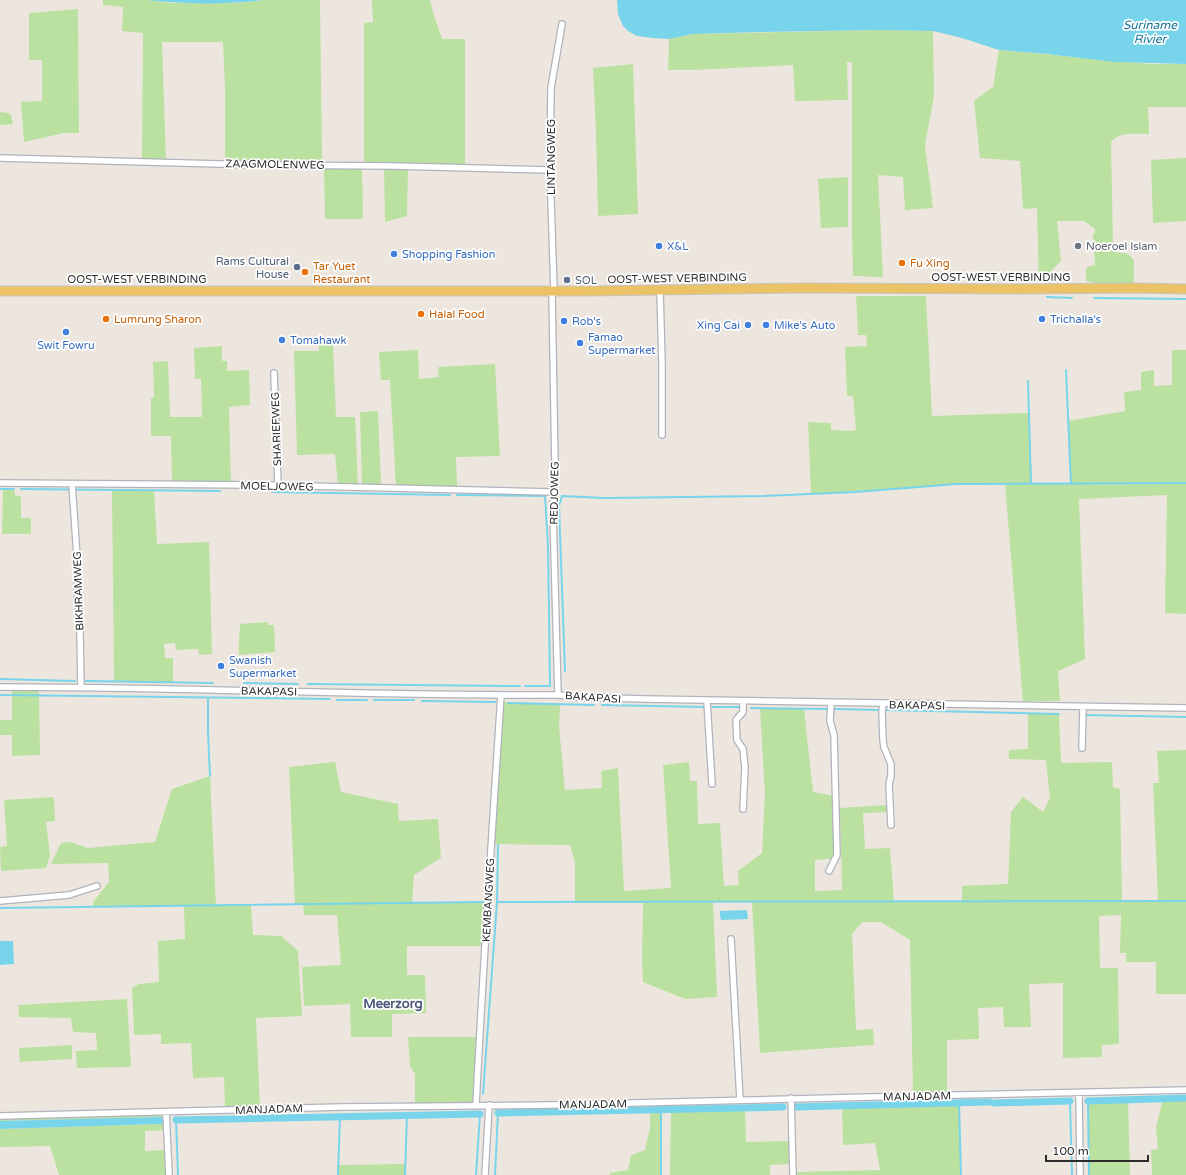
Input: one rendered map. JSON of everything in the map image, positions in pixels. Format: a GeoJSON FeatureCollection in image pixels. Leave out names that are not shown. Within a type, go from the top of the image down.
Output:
{"type":"FeatureCollection","features":[{"type":"Feature","properties":{"kind":"main road","name":"OOST-WEST VERBINDING"},"geometry":{"type":"LineString","coordinates":[[0,291],[553,291],[800,288],[1186,289]]}},
{"type":"Feature","properties":{"kind":"street","name":"LINTANGWEG"},"geometry":{"type":"LineString","coordinates":[[553,291],[550,170],[552,88],[562,24]]}},
{"type":"Feature","properties":{"kind":"street","name":"ZAAGMOLENWEG"},"geometry":{"type":"LineString","coordinates":[[0,158],[258,165],[394,166],[550,170]]}},
{"type":"Feature","properties":{"kind":"street"},"geometry":{"type":"LineString","coordinates":[[660,290],[662,435]]}},
{"type":"Feature","properties":{"kind":"street","name":"REDJOWEG"},"geometry":{"type":"LineString","coordinates":[[553,291],[555,468],[553,513],[558,695]]}},
{"type":"Feature","properties":{"kind":"street","name":"SHARIEFWEG"},"geometry":{"type":"LineString","coordinates":[[274,373],[278,486]]}},
{"type":"Feature","properties":{"kind":"street","name":"MOELJOWEG"},"geometry":{"type":"LineString","coordinates":[[0,483],[72,486],[278,486],[553,492]]}},
{"type":"Feature","properties":{"kind":"street","name":"BIKHRAMWEG"},"geometry":{"type":"LineString","coordinates":[[72,486],[78,571],[77,590],[81,688]]}},
{"type":"Feature","properties":{"kind":"street","name":"BAKAPASI"},"geometry":{"type":"LineString","coordinates":[[0,687],[558,695],[583,698],[707,701],[1186,708]]}},
{"type":"Feature","properties":{"kind":"street","name":"KEMBANGWEG"},"geometry":{"type":"LineString","coordinates":[[476,1105],[491,839],[502,695]]}},
{"type":"Feature","properties":{"kind":"street"},"geometry":{"type":"LineString","coordinates":[[707,701],[712,784]]}},
{"type":"Feature","properties":{"kind":"street"},"geometry":{"type":"LineString","coordinates":[[743,701],[743,712],[736,720],[737,740],[743,749],[745,768],[743,809]]}},
{"type":"Feature","properties":{"kind":"street"},"geometry":{"type":"LineString","coordinates":[[829,871],[837,855],[834,735],[830,721],[831,703]]}},
{"type":"Feature","properties":{"kind":"street"},"geometry":{"type":"LineString","coordinates":[[883,704],[883,740],[884,747],[891,764],[892,776],[889,784],[891,825]]}},
{"type":"Feature","properties":{"kind":"street"},"geometry":{"type":"LineString","coordinates":[[1082,707],[1082,748]]}},
{"type":"Feature","properties":{"kind":"street"},"geometry":{"type":"LineString","coordinates":[[0,901],[69,895],[97,886]]}},
{"type":"Feature","properties":{"kind":"street"},"geometry":{"type":"LineString","coordinates":[[731,939],[740,1099]]}},
{"type":"Feature","properties":{"kind":"street","name":"MANJADAM"},"geometry":{"type":"LineString","coordinates":[[0,1116],[1186,1090]]}},
{"type":"Feature","properties":{"kind":"street"},"geometry":{"type":"LineString","coordinates":[[1079,1093],[1080,1175]]}},
{"type":"Feature","properties":{"kind":"street"},"geometry":{"type":"LineString","coordinates":[[791,1098],[792,1175]]}},
{"type":"Feature","properties":{"kind":"street"},"geometry":{"type":"LineString","coordinates":[[485,1175],[489,1105]]}},
{"type":"Feature","properties":{"kind":"street"},"geometry":{"type":"LineString","coordinates":[[166,1112],[170,1175]]}},
{"type":"Feature","properties":{"kind":"green space"},"geometry":{"type":"Polygon","coordinates":[[[103,0],[147,0],[172,3],[238,3],[264,0],[320,0],[322,162],[225,161],[225,86],[223,42],[162,42],[166,160],[142,160],[143,33],[122,31],[123,7],[103,5],[103,0]]]}},
{"type":"Feature","properties":{"kind":"green space"},"geometry":{"type":"Polygon","coordinates":[[[372,0],[430,0],[442,39],[465,39],[465,166],[384,164],[364,161],[364,23],[373,22],[372,0]]]}},
{"type":"Feature","properties":{"kind":"green space"},"geometry":{"type":"Polygon","coordinates":[[[78,9],[79,133],[64,133],[24,142],[21,102],[42,101],[42,60],[29,60],[29,13],[78,9]]]}},
{"type":"Feature","properties":{"kind":"green space"},"geometry":{"type":"Polygon","coordinates":[[[877,30],[933,31],[934,96],[925,145],[933,208],[905,210],[903,177],[878,175],[883,277],[853,276],[852,62],[847,62],[848,100],[795,101],[793,65],[668,70],[669,39],[692,34],[877,30]]]}},
{"type":"Feature","properties":{"kind":"green space"},"geometry":{"type":"Polygon","coordinates":[[[999,50],[1150,64],[1186,64],[1186,107],[1148,107],[1149,134],[1123,135],[1114,138],[1111,142],[1113,246],[1115,251],[1128,254],[1134,260],[1134,284],[1096,283],[1086,281],[1087,267],[1095,265],[1093,234],[1095,233],[1095,229],[1084,221],[1057,221],[1061,261],[1039,283],[1037,208],[1023,209],[1020,161],[980,158],[974,101],[993,87],[999,50]]]}},
{"type":"Feature","properties":{"kind":"green space"},"geometry":{"type":"Polygon","coordinates":[[[633,64],[638,214],[598,216],[593,68],[633,64]]]}},
{"type":"Feature","properties":{"kind":"green space"},"geometry":{"type":"Polygon","coordinates":[[[0,112],[9,113],[13,124],[0,125],[0,112]]]}},
{"type":"Feature","properties":{"kind":"green space"},"geometry":{"type":"Polygon","coordinates":[[[1186,158],[1186,221],[1153,223],[1151,160],[1186,158]]]}},
{"type":"Feature","properties":{"kind":"green space"},"geometry":{"type":"Polygon","coordinates":[[[324,168],[362,168],[363,219],[325,219],[324,168]]]}},
{"type":"Feature","properties":{"kind":"green space"},"geometry":{"type":"Polygon","coordinates":[[[384,168],[408,168],[407,216],[385,222],[384,168]]]}},
{"type":"Feature","properties":{"kind":"green space"},"geometry":{"type":"Polygon","coordinates":[[[848,177],[848,227],[821,228],[818,179],[848,177]]]}},
{"type":"Feature","properties":{"kind":"green space"},"geometry":{"type":"Polygon","coordinates":[[[856,296],[926,296],[932,416],[1029,413],[1032,484],[1071,484],[1068,421],[1125,411],[1124,392],[1141,390],[1141,372],[1154,370],[1154,386],[1172,385],[1172,350],[1186,350],[1186,614],[1165,613],[1167,495],[1079,499],[1085,659],[1058,671],[1060,701],[1023,701],[1005,484],[957,484],[811,494],[808,422],[831,423],[831,430],[856,430],[853,396],[847,396],[845,347],[867,346],[866,335],[858,335],[856,296]]]}},
{"type":"Feature","properties":{"kind":"green space"},"geometry":{"type":"Polygon","coordinates":[[[333,344],[336,417],[355,417],[358,485],[338,485],[335,454],[297,455],[294,351],[319,351],[319,345],[333,344]]]}},
{"type":"Feature","properties":{"kind":"green space"},"geometry":{"type":"Polygon","coordinates":[[[222,346],[222,361],[227,361],[227,371],[249,370],[250,405],[229,407],[231,483],[172,483],[171,436],[151,436],[151,398],[154,397],[153,362],[168,361],[170,417],[202,417],[201,379],[195,379],[194,348],[222,346]]]}},
{"type":"Feature","properties":{"kind":"green space"},"geometry":{"type":"Polygon","coordinates":[[[418,350],[419,379],[439,377],[438,367],[495,364],[500,456],[456,457],[457,488],[396,487],[390,380],[381,380],[379,352],[418,350]]]}},
{"type":"Feature","properties":{"kind":"green space"},"geometry":{"type":"Polygon","coordinates":[[[378,411],[381,486],[362,485],[360,412],[378,411]]]}},
{"type":"Feature","properties":{"kind":"green space"},"geometry":{"type":"Polygon","coordinates":[[[3,489],[14,489],[15,495],[21,497],[21,518],[31,518],[31,534],[2,534],[3,489]]]}},
{"type":"Feature","properties":{"kind":"green space"},"geometry":{"type":"Polygon","coordinates":[[[112,490],[154,490],[157,544],[209,542],[212,654],[199,655],[198,649],[176,650],[175,643],[164,644],[165,658],[173,658],[173,682],[114,681],[112,490]]]}},
{"type":"Feature","properties":{"kind":"green space"},"geometry":{"type":"Polygon","coordinates":[[[267,622],[268,625],[274,625],[275,652],[239,655],[240,624],[267,622]]]}},
{"type":"Feature","properties":{"kind":"green space"},"geometry":{"type":"Polygon","coordinates":[[[12,690],[39,690],[40,755],[12,756],[12,735],[0,735],[0,720],[12,720],[12,690]]]}},
{"type":"Feature","properties":{"kind":"green space"},"geometry":{"type":"Polygon","coordinates":[[[503,702],[560,704],[559,726],[565,790],[602,788],[601,771],[618,768],[624,891],[671,888],[663,765],[689,762],[690,781],[697,781],[698,824],[720,823],[724,886],[739,885],[738,871],[762,853],[765,794],[760,708],[804,709],[813,792],[835,796],[836,852],[831,859],[815,860],[815,891],[842,890],[840,808],[886,805],[887,812],[863,813],[865,849],[890,848],[894,902],[962,902],[962,886],[1008,884],[1011,812],[1023,797],[1043,812],[1050,798],[1046,760],[1009,759],[1009,750],[1028,749],[1028,713],[1059,714],[1061,763],[1112,762],[1113,787],[1120,789],[1122,901],[1158,901],[1153,783],[1159,783],[1157,751],[1186,750],[1186,994],[1156,994],[1156,962],[1126,962],[1126,953],[1120,953],[1121,915],[1099,916],[1100,968],[1118,968],[1119,1044],[1102,1045],[1102,1057],[1063,1058],[1063,983],[1029,984],[1031,1027],[1004,1027],[1003,1007],[978,1008],[979,1039],[947,1040],[947,1092],[913,1093],[910,940],[881,922],[862,922],[852,934],[856,1030],[873,1029],[874,1045],[760,1053],[752,902],[713,902],[717,997],[685,999],[643,982],[643,903],[575,903],[575,863],[570,845],[493,844],[503,702]]]}},
{"type":"Feature","properties":{"kind":"green space"},"geometry":{"type":"Polygon","coordinates":[[[335,762],[341,792],[398,804],[399,821],[438,819],[441,858],[414,875],[412,903],[486,902],[483,946],[407,946],[407,975],[425,975],[426,1013],[392,1014],[392,1037],[351,1037],[350,1004],[304,1006],[302,967],[341,965],[337,915],[304,915],[303,904],[295,904],[289,767],[335,762]]]}},
{"type":"Feature","properties":{"kind":"green space"},"geometry":{"type":"Polygon","coordinates":[[[210,776],[216,905],[251,905],[253,935],[281,936],[298,951],[302,1016],[256,1018],[260,1107],[225,1108],[224,1077],[193,1078],[191,1043],[161,1044],[161,1034],[134,1035],[132,988],[139,984],[159,982],[158,941],[185,939],[184,906],[93,907],[93,902],[109,882],[108,863],[51,864],[61,843],[71,842],[88,848],[155,842],[172,789],[210,776]]]}},
{"type":"Feature","properties":{"kind":"green space"},"geometry":{"type":"Polygon","coordinates":[[[54,797],[55,821],[46,822],[50,856],[46,868],[1,871],[0,847],[7,846],[4,800],[54,797]]]}},
{"type":"Feature","properties":{"kind":"green space"},"geometry":{"type":"Polygon","coordinates":[[[127,999],[131,1067],[77,1068],[76,1051],[97,1050],[96,1033],[73,1032],[71,1018],[19,1017],[18,1005],[127,999]]]}},
{"type":"Feature","properties":{"kind":"green space"},"geometry":{"type":"Polygon","coordinates":[[[408,1037],[477,1037],[473,1102],[415,1103],[415,1074],[410,1066],[408,1037]]]}},
{"type":"Feature","properties":{"kind":"green space"},"geometry":{"type":"Polygon","coordinates":[[[72,1045],[72,1059],[20,1062],[19,1048],[72,1045]]]}},
{"type":"Feature","properties":{"kind":"green space"},"geometry":{"type":"Polygon","coordinates":[[[1163,1098],[1186,1098],[1186,1175],[1152,1175],[1151,1150],[1158,1149],[1156,1128],[1163,1098]]]}},
{"type":"Feature","properties":{"kind":"green space"},"geometry":{"type":"Polygon","coordinates":[[[1128,1099],[1130,1175],[1089,1175],[1088,1101],[1128,1099]]]}},
{"type":"Feature","properties":{"kind":"green space"},"geometry":{"type":"Polygon","coordinates":[[[959,1102],[961,1175],[796,1175],[796,1172],[880,1170],[875,1143],[843,1145],[842,1106],[959,1102]]]}},
{"type":"Feature","properties":{"kind":"green space"},"geometry":{"type":"Polygon","coordinates":[[[745,1108],[746,1142],[789,1141],[789,1164],[770,1165],[770,1175],[670,1175],[671,1109],[745,1108]]]}},
{"type":"Feature","properties":{"kind":"green space"},"geometry":{"type":"Polygon","coordinates":[[[650,1110],[661,1110],[661,1175],[609,1175],[610,1173],[628,1170],[631,1155],[645,1150],[650,1128],[650,1110]]]}},
{"type":"Feature","properties":{"kind":"green space"},"geometry":{"type":"Polygon","coordinates":[[[159,1114],[164,1117],[165,1130],[145,1131],[145,1151],[166,1150],[167,1175],[59,1175],[50,1146],[0,1147],[0,1129],[160,1124],[162,1123],[163,1119],[160,1117],[0,1121],[0,1118],[159,1114]]]}},
{"type":"Feature","properties":{"kind":"green space"},"geometry":{"type":"Polygon","coordinates":[[[406,1164],[405,1175],[338,1175],[338,1165],[406,1164]]]}},
{"type":"Feature","properties":{"kind":"water"},"geometry":{"type":"Polygon","coordinates":[[[147,0],[264,0],[235,3],[206,3],[147,0]]]}},
{"type":"Feature","properties":{"kind":"water","name":"Suriname Rivier"},"geometry":{"type":"Polygon","coordinates":[[[617,0],[1186,0],[1186,64],[1115,62],[999,50],[962,38],[933,31],[877,30],[761,32],[692,34],[669,39],[653,38],[637,36],[623,26],[618,14],[617,0]]]}},
{"type":"Feature","properties":{"kind":"water"},"geometry":{"type":"Polygon","coordinates":[[[747,910],[748,919],[721,920],[720,911],[747,910]]]}},
{"type":"Feature","properties":{"kind":"water"},"geometry":{"type":"Polygon","coordinates":[[[0,941],[13,941],[14,964],[0,965],[0,941]]]}},
{"type":"Feature","properties":{"kind":"water"},"geometry":{"type":"Polygon","coordinates":[[[163,1118],[163,1123],[160,1124],[0,1129],[0,1121],[163,1118]]]}},
{"type":"Feature","properties":{"kind":"waterway"},"geometry":{"type":"LineString","coordinates":[[1047,297],[1072,298]]}},
{"type":"Feature","properties":{"kind":"waterway"},"geometry":{"type":"LineString","coordinates":[[1094,298],[1186,299]]}},
{"type":"Feature","properties":{"kind":"waterway"},"geometry":{"type":"LineString","coordinates":[[1066,370],[1071,484]]}},
{"type":"Feature","properties":{"kind":"waterway"},"geometry":{"type":"LineString","coordinates":[[1028,381],[1031,484]]}},
{"type":"Feature","properties":{"kind":"waterway"},"geometry":{"type":"LineString","coordinates":[[565,671],[559,506],[562,496],[605,498],[764,496],[855,492],[957,484],[1186,483]]}},
{"type":"Feature","properties":{"kind":"waterway"},"geometry":{"type":"LineString","coordinates":[[0,489],[14,489]]}},
{"type":"Feature","properties":{"kind":"waterway"},"geometry":{"type":"LineString","coordinates":[[21,489],[220,491]]}},
{"type":"Feature","properties":{"kind":"waterway"},"geometry":{"type":"LineString","coordinates":[[272,492],[450,495]]}},
{"type":"Feature","properties":{"kind":"waterway"},"geometry":{"type":"LineString","coordinates":[[457,495],[545,496],[548,546],[550,686],[525,686]]}},
{"type":"Feature","properties":{"kind":"waterway"},"geometry":{"type":"LineString","coordinates":[[0,679],[75,681]]}},
{"type":"Feature","properties":{"kind":"waterway"},"geometry":{"type":"LineString","coordinates":[[86,681],[213,683]]}},
{"type":"Feature","properties":{"kind":"waterway"},"geometry":{"type":"LineString","coordinates":[[244,683],[298,684]]}},
{"type":"Feature","properties":{"kind":"waterway"},"geometry":{"type":"LineString","coordinates":[[308,684],[520,686]]}},
{"type":"Feature","properties":{"kind":"waterway"},"geometry":{"type":"LineString","coordinates":[[0,695],[330,699]]}},
{"type":"Feature","properties":{"kind":"waterway"},"geometry":{"type":"LineString","coordinates":[[208,698],[210,776]]}},
{"type":"Feature","properties":{"kind":"waterway"},"geometry":{"type":"LineString","coordinates":[[337,700],[367,700]]}},
{"type":"Feature","properties":{"kind":"waterway"},"geometry":{"type":"LineString","coordinates":[[374,700],[414,700]]}},
{"type":"Feature","properties":{"kind":"waterway"},"geometry":{"type":"LineString","coordinates":[[422,701],[495,702]]}},
{"type":"Feature","properties":{"kind":"waterway"},"geometry":{"type":"LineString","coordinates":[[508,703],[594,705]]}},
{"type":"Feature","properties":{"kind":"waterway"},"geometry":{"type":"LineString","coordinates":[[602,705],[705,707]]}},
{"type":"Feature","properties":{"kind":"waterway"},"geometry":{"type":"LineString","coordinates":[[712,707],[740,707]]}},
{"type":"Feature","properties":{"kind":"waterway"},"geometry":{"type":"LineString","coordinates":[[751,708],[827,709]]}},
{"type":"Feature","properties":{"kind":"waterway"},"geometry":{"type":"LineString","coordinates":[[835,709],[880,710]]}},
{"type":"Feature","properties":{"kind":"waterway"},"geometry":{"type":"LineString","coordinates":[[887,710],[1059,714]]}},
{"type":"Feature","properties":{"kind":"waterway"},"geometry":{"type":"LineString","coordinates":[[1085,715],[1186,717]]}},
{"type":"Feature","properties":{"kind":"waterway"},"geometry":{"type":"LineString","coordinates":[[483,1094],[497,902],[498,845]]}},
{"type":"Feature","properties":{"kind":"waterway"},"geometry":{"type":"LineString","coordinates":[[497,902],[1186,901]]}},
{"type":"Feature","properties":{"kind":"waterway"},"geometry":{"type":"LineString","coordinates":[[0,908],[483,902]]}},
{"type":"Feature","properties":{"kind":"waterway"},"geometry":{"type":"LineString","coordinates":[[1088,1101],[1186,1098]]}},
{"type":"Feature","properties":{"kind":"waterway"},"geometry":{"type":"LineString","coordinates":[[1070,1101],[1072,1175]]}},
{"type":"Feature","properties":{"kind":"waterway"},"geometry":{"type":"LineString","coordinates":[[994,1103],[1070,1101]]}},
{"type":"Feature","properties":{"kind":"waterway"},"geometry":{"type":"LineString","coordinates":[[1088,1101],[1089,1175]]}},
{"type":"Feature","properties":{"kind":"waterway"},"geometry":{"type":"LineString","coordinates":[[959,1102],[961,1175]]}},
{"type":"Feature","properties":{"kind":"waterway"},"geometry":{"type":"LineString","coordinates":[[796,1107],[989,1102]]}},
{"type":"Feature","properties":{"kind":"waterway"},"geometry":{"type":"LineString","coordinates":[[498,1113],[783,1107]]}},
{"type":"Feature","properties":{"kind":"waterway"},"geometry":{"type":"LineString","coordinates":[[661,1110],[661,1175]]}},
{"type":"Feature","properties":{"kind":"waterway"},"geometry":{"type":"LineString","coordinates":[[495,1175],[498,1113]]}},
{"type":"Feature","properties":{"kind":"waterway"},"geometry":{"type":"LineString","coordinates":[[476,1175],[480,1114]]}},
{"type":"Feature","properties":{"kind":"waterway"},"geometry":{"type":"LineString","coordinates":[[176,1120],[480,1114]]}},
{"type":"Feature","properties":{"kind":"waterway"},"geometry":{"type":"LineString","coordinates":[[405,1175],[407,1115]]}},
{"type":"Feature","properties":{"kind":"waterway"},"geometry":{"type":"LineString","coordinates":[[338,1175],[340,1116]]}},
{"type":"Feature","properties":{"kind":"waterway"},"geometry":{"type":"LineString","coordinates":[[176,1120],[178,1175]]}},
{"type":"Feature","properties":{"kind":"place","name":"X&L"},"geometry":{"type":"Point","coordinates":[659,246]}},
{"type":"Feature","properties":{"kind":"place","name":"Noeroel Islam"},"geometry":{"type":"Point","coordinates":[1078,246]}},
{"type":"Feature","properties":{"kind":"place","name":"Shopping Fashion"},"geometry":{"type":"Point","coordinates":[394,254]}},
{"type":"Feature","properties":{"kind":"place","name":"Fu Xing"},"geometry":{"type":"Point","coordinates":[902,263]}},
{"type":"Feature","properties":{"kind":"place","name":"Rams Cultural House"},"geometry":{"type":"Point","coordinates":[297,267]}},
{"type":"Feature","properties":{"kind":"place","name":"Tar Yuet Restaurant"},"geometry":{"type":"Point","coordinates":[305,272]}},
{"type":"Feature","properties":{"kind":"place","name":"SOL"},"geometry":{"type":"Point","coordinates":[567,280]}},
{"type":"Feature","properties":{"kind":"place","name":"Halal Food"},"geometry":{"type":"Point","coordinates":[421,314]}},
{"type":"Feature","properties":{"kind":"place","name":"Lumrung Sharon"},"geometry":{"type":"Point","coordinates":[106,319]}},
{"type":"Feature","properties":{"kind":"place","name":"Trichalla's"},"geometry":{"type":"Point","coordinates":[1042,319]}},
{"type":"Feature","properties":{"kind":"place","name":"Rob's"},"geometry":{"type":"Point","coordinates":[564,321]}},
{"type":"Feature","properties":{"kind":"place","name":"Xing Cai"},"geometry":{"type":"Point","coordinates":[748,325]}},
{"type":"Feature","properties":{"kind":"place","name":"Mike's Auto"},"geometry":{"type":"Point","coordinates":[766,325]}},
{"type":"Feature","properties":{"kind":"place","name":"Swit Fowru"},"geometry":{"type":"Point","coordinates":[66,332]}},
{"type":"Feature","properties":{"kind":"place","name":"Tomahawk"},"geometry":{"type":"Point","coordinates":[282,340]}},
{"type":"Feature","properties":{"kind":"place","name":"Famao Supermarket"},"geometry":{"type":"Point","coordinates":[580,343]}},
{"type":"Feature","properties":{"kind":"place","name":"Swanish Supermarket"},"geometry":{"type":"Point","coordinates":[221,666]}},
{"type":"Feature","properties":{"kind":"district","name":"Meerzorg"},"geometry":{"type":"Point","coordinates":[393,1003]}}]}
